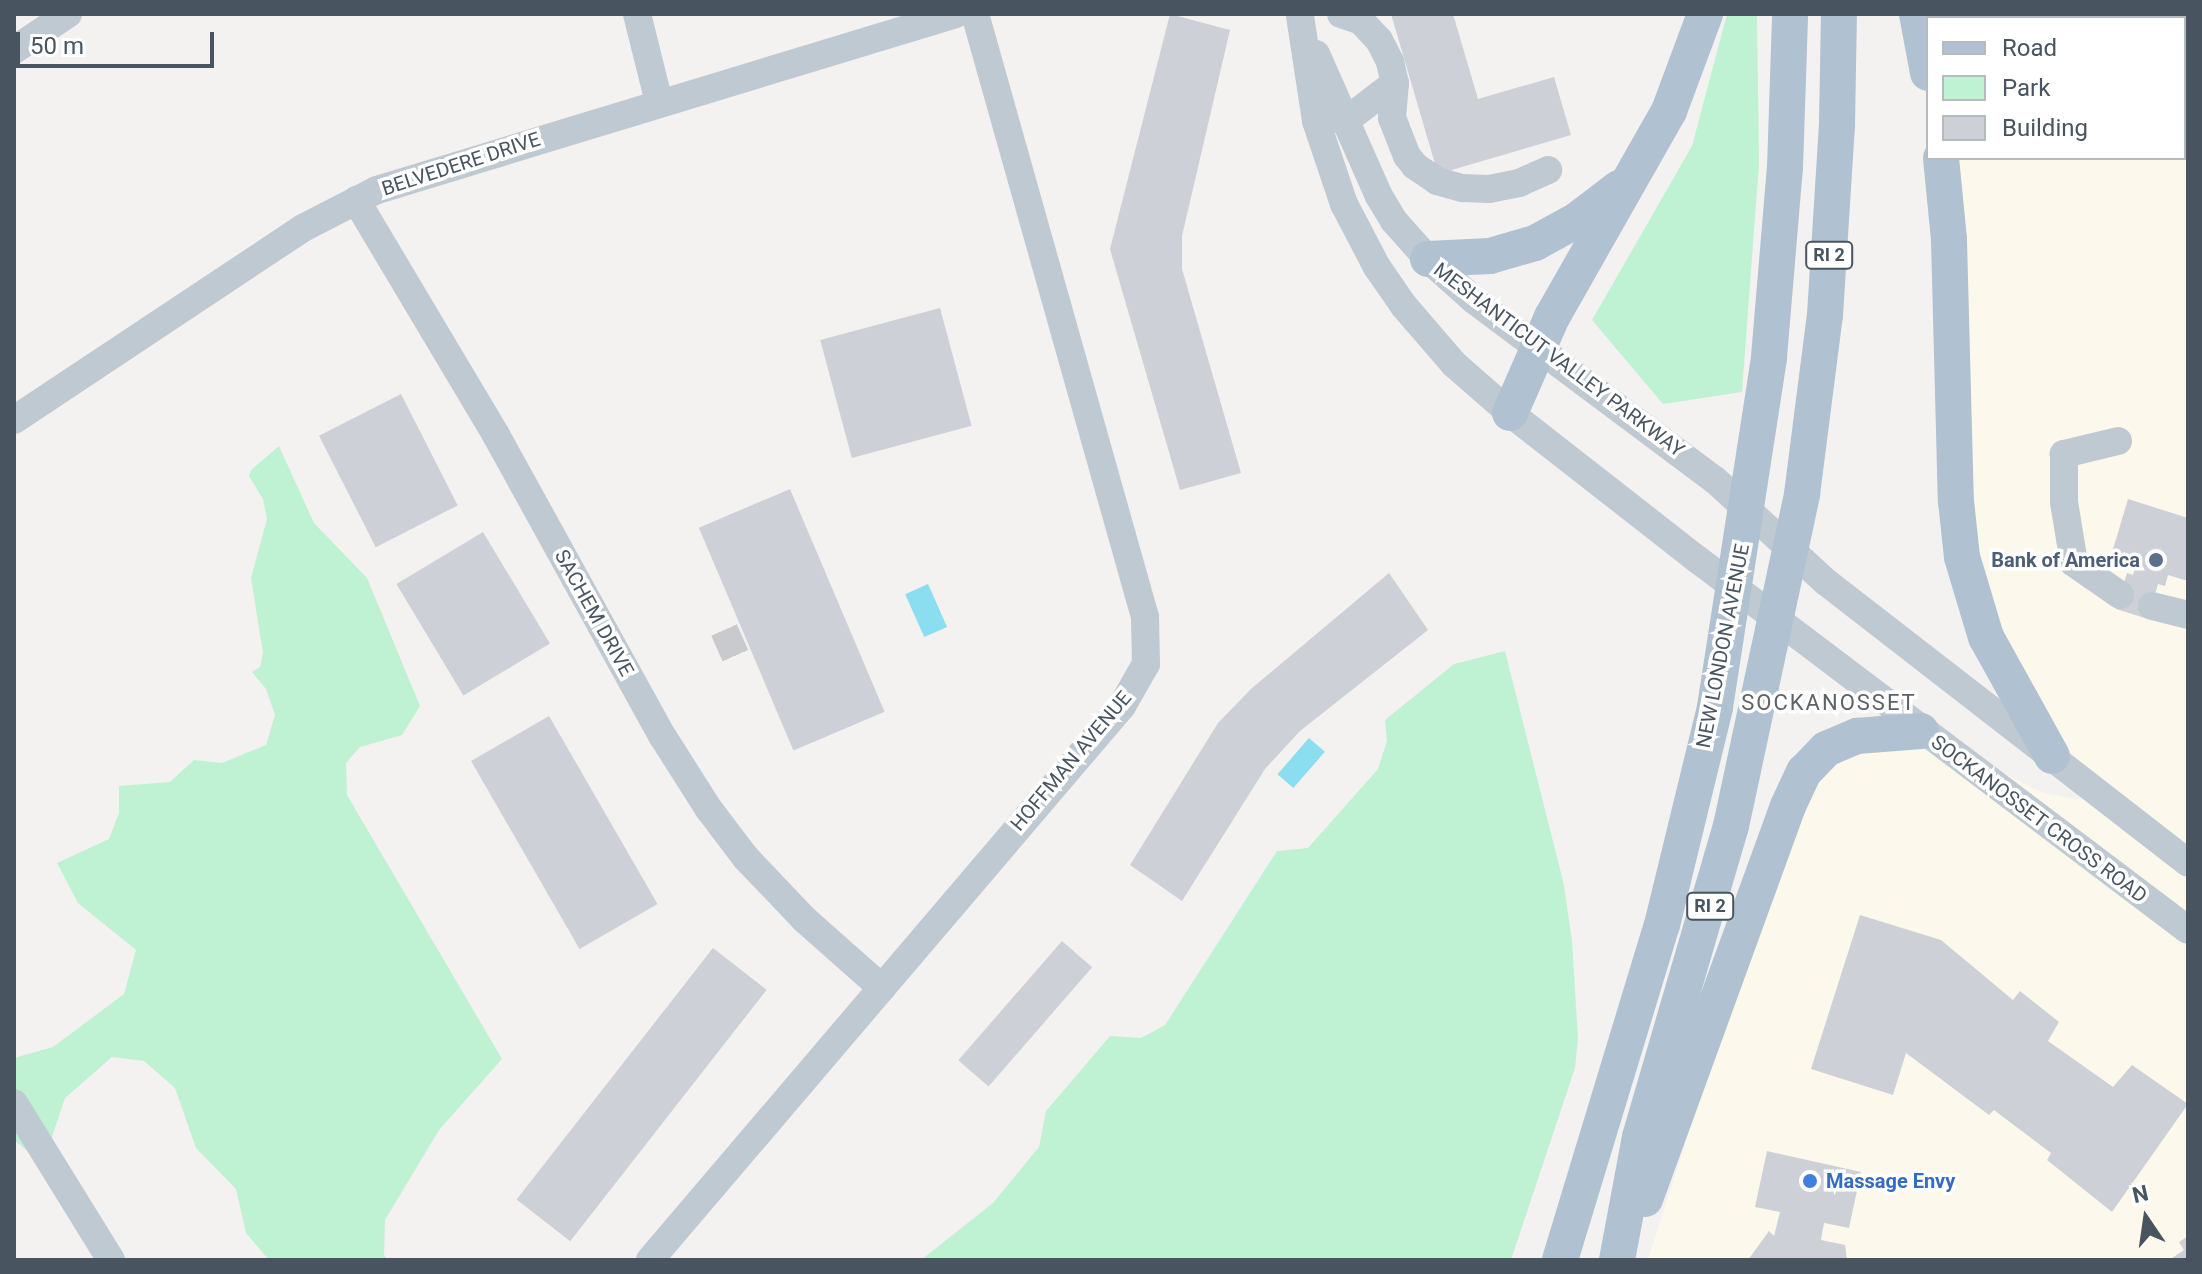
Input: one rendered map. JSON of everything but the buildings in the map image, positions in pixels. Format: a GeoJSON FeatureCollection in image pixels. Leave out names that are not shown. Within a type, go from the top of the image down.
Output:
{"type":"FeatureCollection","features":[{"type":"Feature","properties":{"kind":"main road"},"geometry":{"type":"LineString","coordinates":[[1510,413],[1539,347],[1684,77],[1705,14]]}},
{"type":"Feature","properties":{"kind":"main road","name":"NEW LONDON AVENUE"},"geometry":{"type":"LineString","coordinates":[[1560,1260],[1662,925],[1715,707],[1749,509],[1779,263],[1790,14]]}},
{"type":"Feature","properties":{"kind":"main road","name":"RI 2"},"geometry":{"type":"LineString","coordinates":[[1619,1260],[1640,1137],[1731,826],[1802,494],[1825,315],[1837,125],[1839,14]]}},
{"type":"Feature","properties":{"kind":"main road"},"geometry":{"type":"LineString","coordinates":[[1917,14],[1926,62]]}},
{"type":"Feature","properties":{"kind":"main road"},"geometry":{"type":"LineString","coordinates":[[1941,160],[1949,240],[1956,501],[1962,557],[1986,637],[2052,756]]}},
{"type":"Feature","properties":{"kind":"main road"},"geometry":{"type":"LineString","coordinates":[[1428,259],[1490,256],[1535,243],[1596,207],[1633,177]]}},
{"type":"Feature","properties":{"kind":"main road"},"geometry":{"type":"LineString","coordinates":[[1619,1260],[1669,1138],[1788,806],[1804,772],[1826,749],[1857,736],[1921,731]]}},
{"type":"Feature","properties":{"kind":"street"},"geometry":{"type":"LineString","coordinates":[[14,50],[68,14]]}},
{"type":"Feature","properties":{"kind":"street"},"geometry":{"type":"LineString","coordinates":[[637,14],[659,102]]}},
{"type":"Feature","properties":{"kind":"street","name":"BELVEDERE DRIVE"},"geometry":{"type":"LineString","coordinates":[[14,420],[303,228],[356,200],[415,176],[956,14]]}},
{"type":"Feature","properties":{"kind":"street","name":"HOFFMAN AVENUE"},"geometry":{"type":"LineString","coordinates":[[650,1260],[1122,706],[1146,664],[1145,617],[975,14]]}},
{"type":"Feature","properties":{"kind":"street"},"geometry":{"type":"LineString","coordinates":[[1341,14],[1361,21],[1379,40],[1395,83],[1392,118],[1407,156],[1437,181],[1462,188],[1489,189],[1519,183],[1548,170]]}},
{"type":"Feature","properties":{"kind":"street","name":"MESHANTICUT VALLEY PARKWAY"},"geometry":{"type":"LineString","coordinates":[[1305,15],[1344,122],[1386,209],[1428,259],[1474,300],[1630,414],[1749,509],[1791,548]]}},
{"type":"Feature","properties":{"kind":"street","name":"MESHANTICUT VALLEY PARKWAY"},"geometry":{"type":"LineString","coordinates":[[1305,15],[1323,149],[1358,235],[1377,267],[1430,337],[1510,413],[1777,618]]}},
{"type":"Feature","properties":{"kind":"street"},"geometry":{"type":"LineString","coordinates":[[1344,122],[1395,83]]}},
{"type":"Feature","properties":{"kind":"street","name":"SACHEM DRIVE"},"geometry":{"type":"LineString","coordinates":[[356,200],[496,435],[663,737],[708,808],[746,858],[804,919],[882,988]]}},
{"type":"Feature","properties":{"kind":"street"},"geometry":{"type":"LineString","coordinates":[[2118,441],[2064,454],[2064,502],[2074,563],[2120,595]]}},
{"type":"Feature","properties":{"kind":"street"},"geometry":{"type":"LineString","coordinates":[[1791,548],[1826,582],[2188,863]]}},
{"type":"Feature","properties":{"kind":"street"},"geometry":{"type":"LineString","coordinates":[[2152,606],[2188,615]]}},
{"type":"Feature","properties":{"kind":"street","name":"SOCKANOSSET CROSS ROAD"},"geometry":{"type":"LineString","coordinates":[[1777,618],[1921,731],[2010,793],[2188,930]]}},
{"type":"Feature","properties":{"kind":"street"},"geometry":{"type":"LineString","coordinates":[[14,1103],[98,1256]]}},
{"type":"Feature","properties":{"kind":"shaded area"},"geometry":{"type":"Polygon","coordinates":[[[1921,14],[2188,14],[2188,1260],[1648,1260],[1711,1063],[1792,780],[1891,731],[1980,761],[2043,793],[2075,799],[2089,797],[1968,580],[1946,160],[2186,160],[2186,16],[1926,17],[1921,14]]]}},
{"type":"Feature","properties":{"kind":"green space"},"geometry":{"type":"Polygon","coordinates":[[[1727,14],[1757,14],[1759,164],[1742,392],[1663,404],[1592,320],[1692,146],[1727,14]]]}},
{"type":"Feature","properties":{"kind":"green space"},"geometry":{"type":"Polygon","coordinates":[[[279,446],[314,523],[367,578],[420,706],[402,735],[360,747],[346,763],[347,795],[502,1059],[439,1130],[385,1220],[384,1255],[388,1260],[269,1260],[246,1233],[236,1189],[196,1148],[175,1088],[144,1061],[112,1057],[65,1098],[43,1164],[14,1140],[14,1058],[53,1047],[124,994],[136,950],[78,903],[57,863],[109,839],[119,813],[119,786],[170,782],[194,760],[222,763],[266,745],[275,715],[266,689],[252,672],[260,667],[263,653],[251,578],[267,519],[263,499],[249,476],[251,470],[279,446]]]}},
{"type":"Feature","properties":{"kind":"green space"},"geometry":{"type":"Polygon","coordinates":[[[1505,651],[1564,885],[1572,941],[1578,1038],[1575,1068],[1511,1260],[921,1260],[993,1203],[1039,1147],[1046,1111],[1110,1036],[1141,1038],[1165,1025],[1277,851],[1308,848],[1378,769],[1387,741],[1385,720],[1454,664],[1505,651]]]}},
{"type":"Feature","properties":{"kind":"water"},"geometry":{"type":"Polygon","coordinates":[[[928,584],[947,627],[924,637],[905,594],[928,584]]]}},
{"type":"Feature","properties":{"kind":"water"},"geometry":{"type":"Polygon","coordinates":[[[1309,738],[1325,752],[1293,788],[1278,774],[1309,738]]]}},
{"type":"Feature","properties":{"kind":"tunnel"},"geometry":{"type":"LineString","coordinates":[[724,630],[738,662]]}},
{"type":"Feature","properties":{"kind":"place","name":"Bank of America"},"geometry":{"type":"Point","coordinates":[2156,560]}},
{"type":"Feature","properties":{"kind":"place","name":"Massage Envy"},"geometry":{"type":"Point","coordinates":[1810,1181]}},
{"type":"Feature","properties":{"kind":"district","name":"SOCKANOSSET"},"geometry":{"type":"Point","coordinates":[1829,703]}}]}
